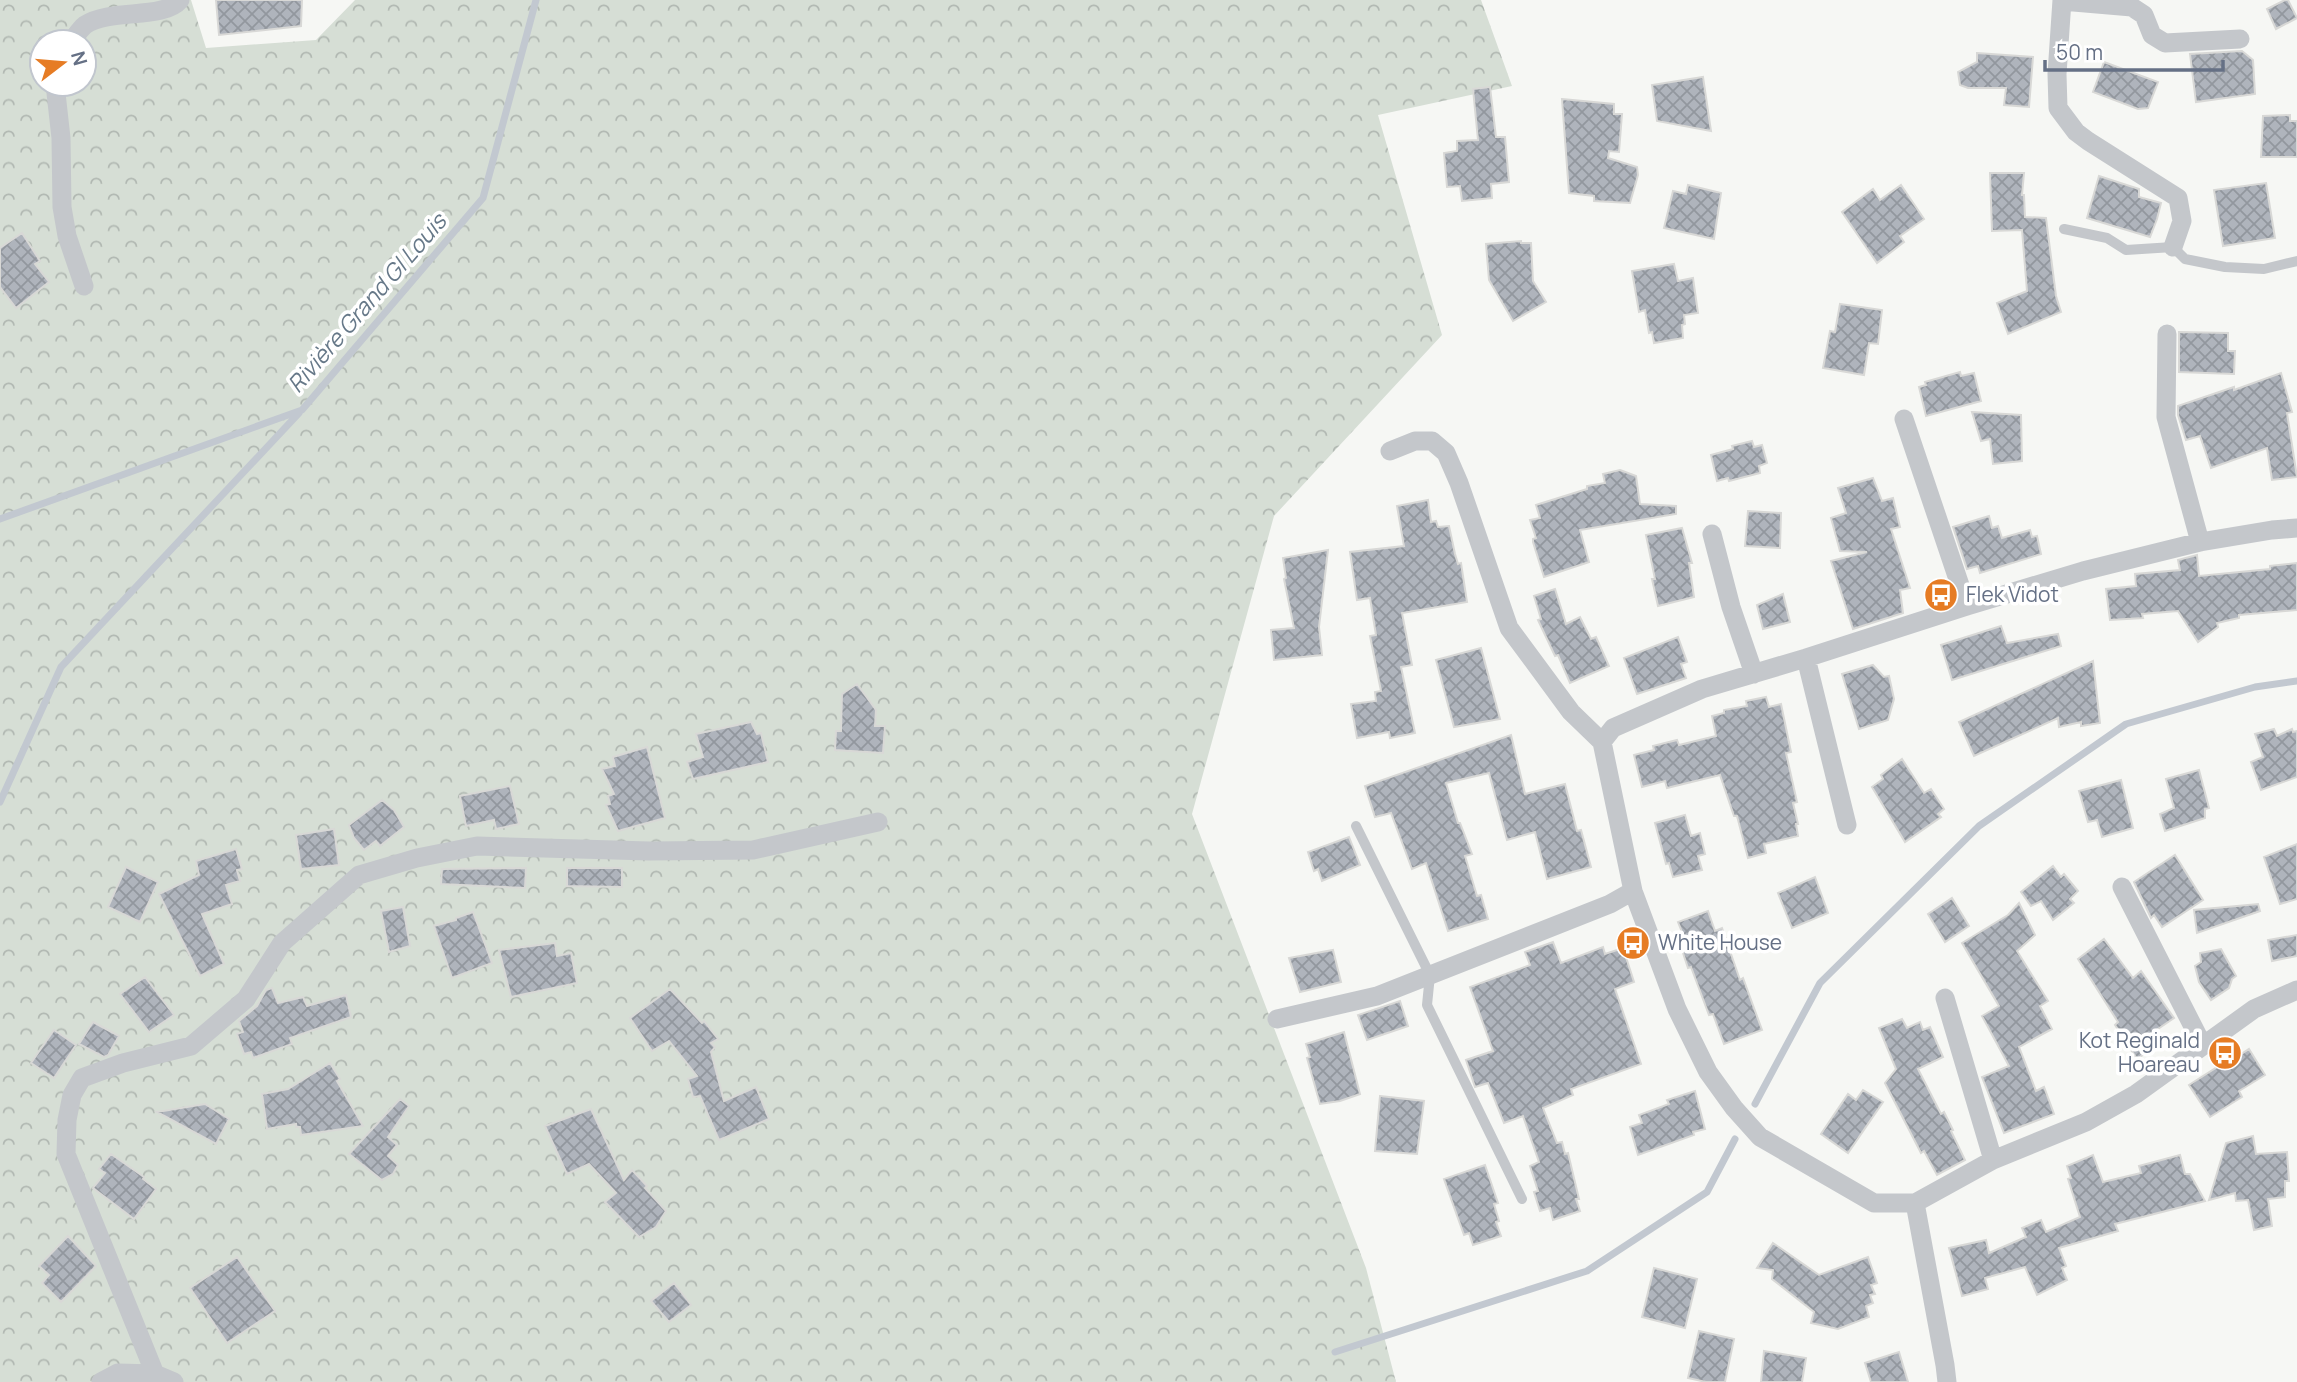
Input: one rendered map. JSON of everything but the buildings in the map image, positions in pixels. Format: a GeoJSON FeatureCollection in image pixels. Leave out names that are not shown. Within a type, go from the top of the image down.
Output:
{"type":"FeatureCollection","features":[{"type":"Feature","properties":{"kind":"street"},"geometry":{"type":"LineString","coordinates":[[83,28],[120,14],[163,11],[180,0]]}},
{"type":"Feature","properties":{"kind":"street"},"geometry":{"type":"LineString","coordinates":[[2173,247],[2182,221],[2178,198],[2076,132],[2058,108],[2057,74],[2062,1],[2132,7],[2144,15],[2152,35],[2165,43],[2241,39]]}},
{"type":"Feature","properties":{"kind":"street"},"geometry":{"type":"LineString","coordinates":[[57,98],[61,138],[62,207],[84,286]]}},
{"type":"Feature","properties":{"kind":"street"},"geometry":{"type":"LineString","coordinates":[[2167,334],[2166,417],[2200,542]]}},
{"type":"Feature","properties":{"kind":"street"},"geometry":{"type":"LineString","coordinates":[[1904,419],[1967,606]]}},
{"type":"Feature","properties":{"kind":"street"},"geometry":{"type":"LineString","coordinates":[[1390,451],[1415,441],[1432,441],[1446,453],[1509,628],[1570,712],[1602,742],[1633,891],[1678,1009],[1703,1061],[1734,1108],[1760,1137],[1874,1203],[1915,1203],[1993,1160],[2087,1122],[2136,1094],[2254,1009],[2297,990]]}},
{"type":"Feature","properties":{"kind":"street"},"geometry":{"type":"LineString","coordinates":[[1602,742],[1613,728],[1702,688],[1967,606],[2083,571],[2200,542],[2297,528]]}},
{"type":"Feature","properties":{"kind":"street"},"geometry":{"type":"LineString","coordinates":[[1712,534],[1731,607],[1754,674]]}},
{"type":"Feature","properties":{"kind":"street"},"geometry":{"type":"LineString","coordinates":[[1806,658],[1847,825]]}},
{"type":"Feature","properties":{"kind":"street"},"geometry":{"type":"LineString","coordinates":[[155,1374],[66,1154],[67,1120],[72,1095],[82,1078],[123,1063],[191,1046],[246,999],[282,943],[359,875],[417,858],[477,846],[649,851],[753,850],[878,822]]}},
{"type":"Feature","properties":{"kind":"street"},"geometry":{"type":"LineString","coordinates":[[2122,887],[2203,1046]]}},
{"type":"Feature","properties":{"kind":"street"},"geometry":{"type":"LineString","coordinates":[[1277,1019],[1377,996],[1610,904],[1633,891]]}},
{"type":"Feature","properties":{"kind":"street"},"geometry":{"type":"LineString","coordinates":[[1945,998],[1993,1160]]}},
{"type":"Feature","properties":{"kind":"street"},"geometry":{"type":"LineString","coordinates":[[1915,1203],[1947,1382]]}},
{"type":"Feature","properties":{"kind":"street"},"geometry":{"type":"LineString","coordinates":[[101,1382],[118,1373],[155,1374],[174,1382]]}},
{"type":"Feature","properties":{"kind":"lane"},"geometry":{"type":"LineString","coordinates":[[2064,229],[2107,238],[2126,250],[2173,247],[2185,259],[2225,267],[2264,269],[2297,261]]}},
{"type":"Feature","properties":{"kind":"lane"},"geometry":{"type":"LineString","coordinates":[[1356,826],[1430,975],[1427,1005],[1522,1199]]}},
{"type":"Feature","properties":{"kind":"green space"},"geometry":{"type":"Polygon","coordinates":[[[0,0],[191,0],[206,48],[316,40],[355,0],[1481,0],[1512,86],[1378,115],[1442,335],[1274,516],[1192,814],[1366,1268],[1396,1382],[0,1382],[0,0]]]}},
{"type":"Feature","properties":{"kind":"waterway","name":"Rivière Grand Gl Louis"},"geometry":{"type":"LineString","coordinates":[[0,519],[302,410],[483,198],[536,0]]}},
{"type":"Feature","properties":{"kind":"waterway"},"geometry":{"type":"LineString","coordinates":[[0,802],[61,667],[299,413]]}},
{"type":"Feature","properties":{"kind":"waterway"},"geometry":{"type":"LineString","coordinates":[[1755,1104],[1820,983],[1979,826],[2126,724],[2255,687],[2297,681]]}},
{"type":"Feature","properties":{"kind":"waterway"},"geometry":{"type":"LineString","coordinates":[[1335,1352],[1587,1271],[1707,1192],[1735,1139]]}},
{"type":"Feature","properties":{"kind":"place","name":"Flek Vidot"},"geometry":{"type":"Point","coordinates":[1941,595]}},
{"type":"Feature","properties":{"kind":"place","name":"White House"},"geometry":{"type":"Point","coordinates":[1633,943]}},
{"type":"Feature","properties":{"kind":"place","name":"Kot Reginald Hoareau"},"geometry":{"type":"Point","coordinates":[2225,1053]}}]}
